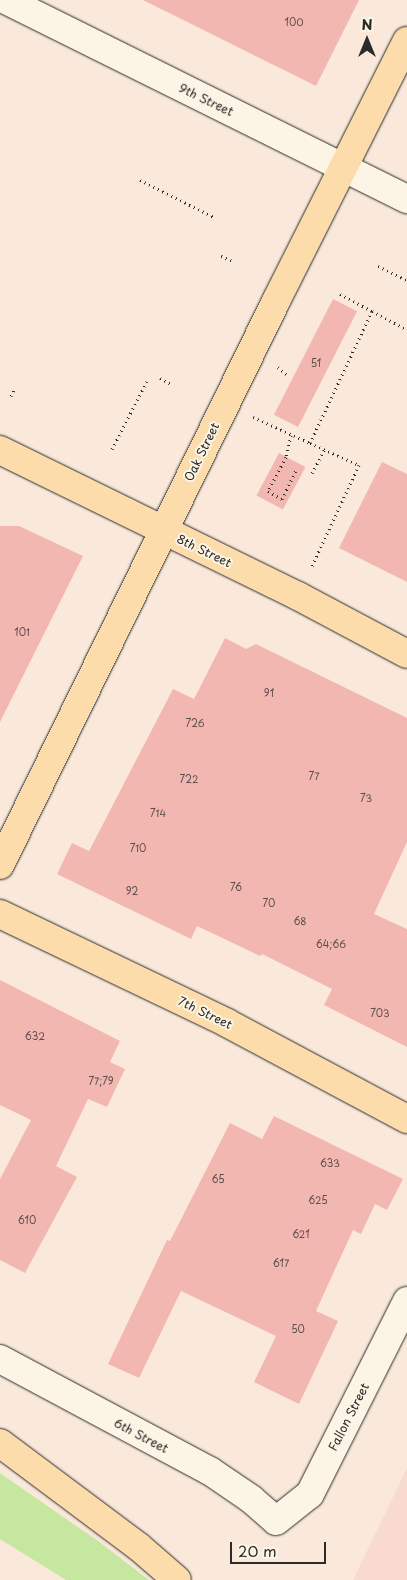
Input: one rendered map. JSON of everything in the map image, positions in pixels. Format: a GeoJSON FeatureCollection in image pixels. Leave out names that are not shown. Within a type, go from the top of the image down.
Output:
{"type":"FeatureCollection","features":[{"type":"Feature","properties":{"kind":"main road","name":"Oak Street"},"geometry":{"type":"LineString","coordinates":[[0,865],[225,404],[407,41]]}},
{"type":"Feature","properties":{"kind":"main road","name":"8th Street"},"geometry":{"type":"LineString","coordinates":[[0,450],[298,596],[407,654]]}},
{"type":"Feature","properties":{"kind":"main road","name":"7th Street"},"geometry":{"type":"LineString","coordinates":[[0,914],[227,1023],[407,1119]]}},
{"type":"Feature","properties":{"kind":"main road"},"geometry":{"type":"LineString","coordinates":[[227,1023],[407,1099]]}},
{"type":"Feature","properties":{"kind":"main road"},"geometry":{"type":"LineString","coordinates":[[0,1443],[139,1547],[177,1580]]}},
{"type":"Feature","properties":{"kind":"street","name":"9th Street"},"geometry":{"type":"LineString","coordinates":[[6,0],[407,199]]}},
{"type":"Feature","properties":{"kind":"street","name":"Fallon Street"},"geometry":{"type":"LineString","coordinates":[[276,1522],[310,1494],[407,1301]]}},
{"type":"Feature","properties":{"kind":"street","name":"6th Street"},"geometry":{"type":"LineString","coordinates":[[0,1359],[210,1471],[250,1499],[276,1522]]}},
{"type":"Feature","properties":{"kind":"path"},"geometry":{"type":"LineString","coordinates":[[140,180],[216,218]]}},
{"type":"Feature","properties":{"kind":"path"},"geometry":{"type":"LineString","coordinates":[[221,256],[233,261]]}},
{"type":"Feature","properties":{"kind":"path"},"geometry":{"type":"LineString","coordinates":[[378,266],[407,280]]}},
{"type":"Feature","properties":{"kind":"path"},"geometry":{"type":"LineString","coordinates":[[340,294],[407,330]]}},
{"type":"Feature","properties":{"kind":"path"},"geometry":{"type":"LineString","coordinates":[[310,443],[372,311]]}},
{"type":"Feature","properties":{"kind":"path"},"geometry":{"type":"LineString","coordinates":[[160,378],[171,384]]}},
{"type":"Feature","properties":{"kind":"path"},"geometry":{"type":"LineString","coordinates":[[112,449],[146,380]]}},
{"type":"Feature","properties":{"kind":"path"},"geometry":{"type":"LineString","coordinates":[[11,396],[14,389]]}},
{"type":"Feature","properties":{"kind":"path"},"geometry":{"type":"LineString","coordinates":[[225,404],[359,465],[298,596]]}},
{"type":"Feature","properties":{"kind":"path"},"geometry":{"type":"LineString","coordinates":[[292,435],[286,457],[268,491],[282,499],[296,470]]}},
{"type":"Feature","properties":{"kind":"path"},"geometry":{"type":"LineString","coordinates":[[312,473],[324,450]]}},
{"type":"Feature","properties":{"kind":"shaded area"},"geometry":{"type":"Polygon","coordinates":[[[407,1468],[407,1580],[353,1580],[407,1468]]]}},
{"type":"Feature","properties":{"kind":"green space"},"geometry":{"type":"Polygon","coordinates":[[[0,1473],[98,1541],[149,1580],[66,1580],[0,1539],[0,1473]]]}},
{"type":"Feature","properties":{"kind":"building"},"geometry":{"type":"Polygon","coordinates":[[[143,0],[359,0],[316,86],[143,0]]]}},
{"type":"Feature","properties":{"kind":"building"},"geometry":{"type":"Polygon","coordinates":[[[333,299],[357,311],[298,427],[274,415],[333,299]]]}},
{"type":"Feature","properties":{"kind":"building"},"geometry":{"type":"Polygon","coordinates":[[[279,453],[305,467],[283,509],[256,495],[279,453]]]}},
{"type":"Feature","properties":{"kind":"building"},"geometry":{"type":"Polygon","coordinates":[[[382,462],[407,474],[407,582],[339,548],[382,462]]]}},
{"type":"Feature","properties":{"kind":"building"},"geometry":{"type":"Polygon","coordinates":[[[0,526],[19,526],[83,556],[0,722],[0,526]]]}},
{"type":"Feature","properties":{"kind":"building"},"geometry":{"type":"Polygon","coordinates":[[[225,638],[246,649],[256,644],[407,718],[407,842],[374,914],[407,929],[407,1047],[324,1005],[332,989],[262,954],[260,956],[197,926],[191,939],[57,874],[72,843],[89,851],[173,689],[194,699],[225,638]]]}},
{"type":"Feature","properties":{"kind":"building"},"geometry":{"type":"Polygon","coordinates":[[[0,980],[120,1041],[110,1062],[125,1069],[107,1107],[88,1099],[56,1166],[77,1177],[25,1273],[0,1260],[0,1179],[31,1120],[0,1105],[0,980]]]}},
{"type":"Feature","properties":{"kind":"building"},"geometry":{"type":"Polygon","coordinates":[[[274,1116],[403,1179],[387,1210],[375,1204],[361,1234],[353,1230],[316,1311],[338,1321],[299,1404],[254,1382],[276,1336],[181,1291],[139,1378],[108,1364],[167,1240],[170,1241],[230,1123],[262,1139],[274,1116]]]}}]}
